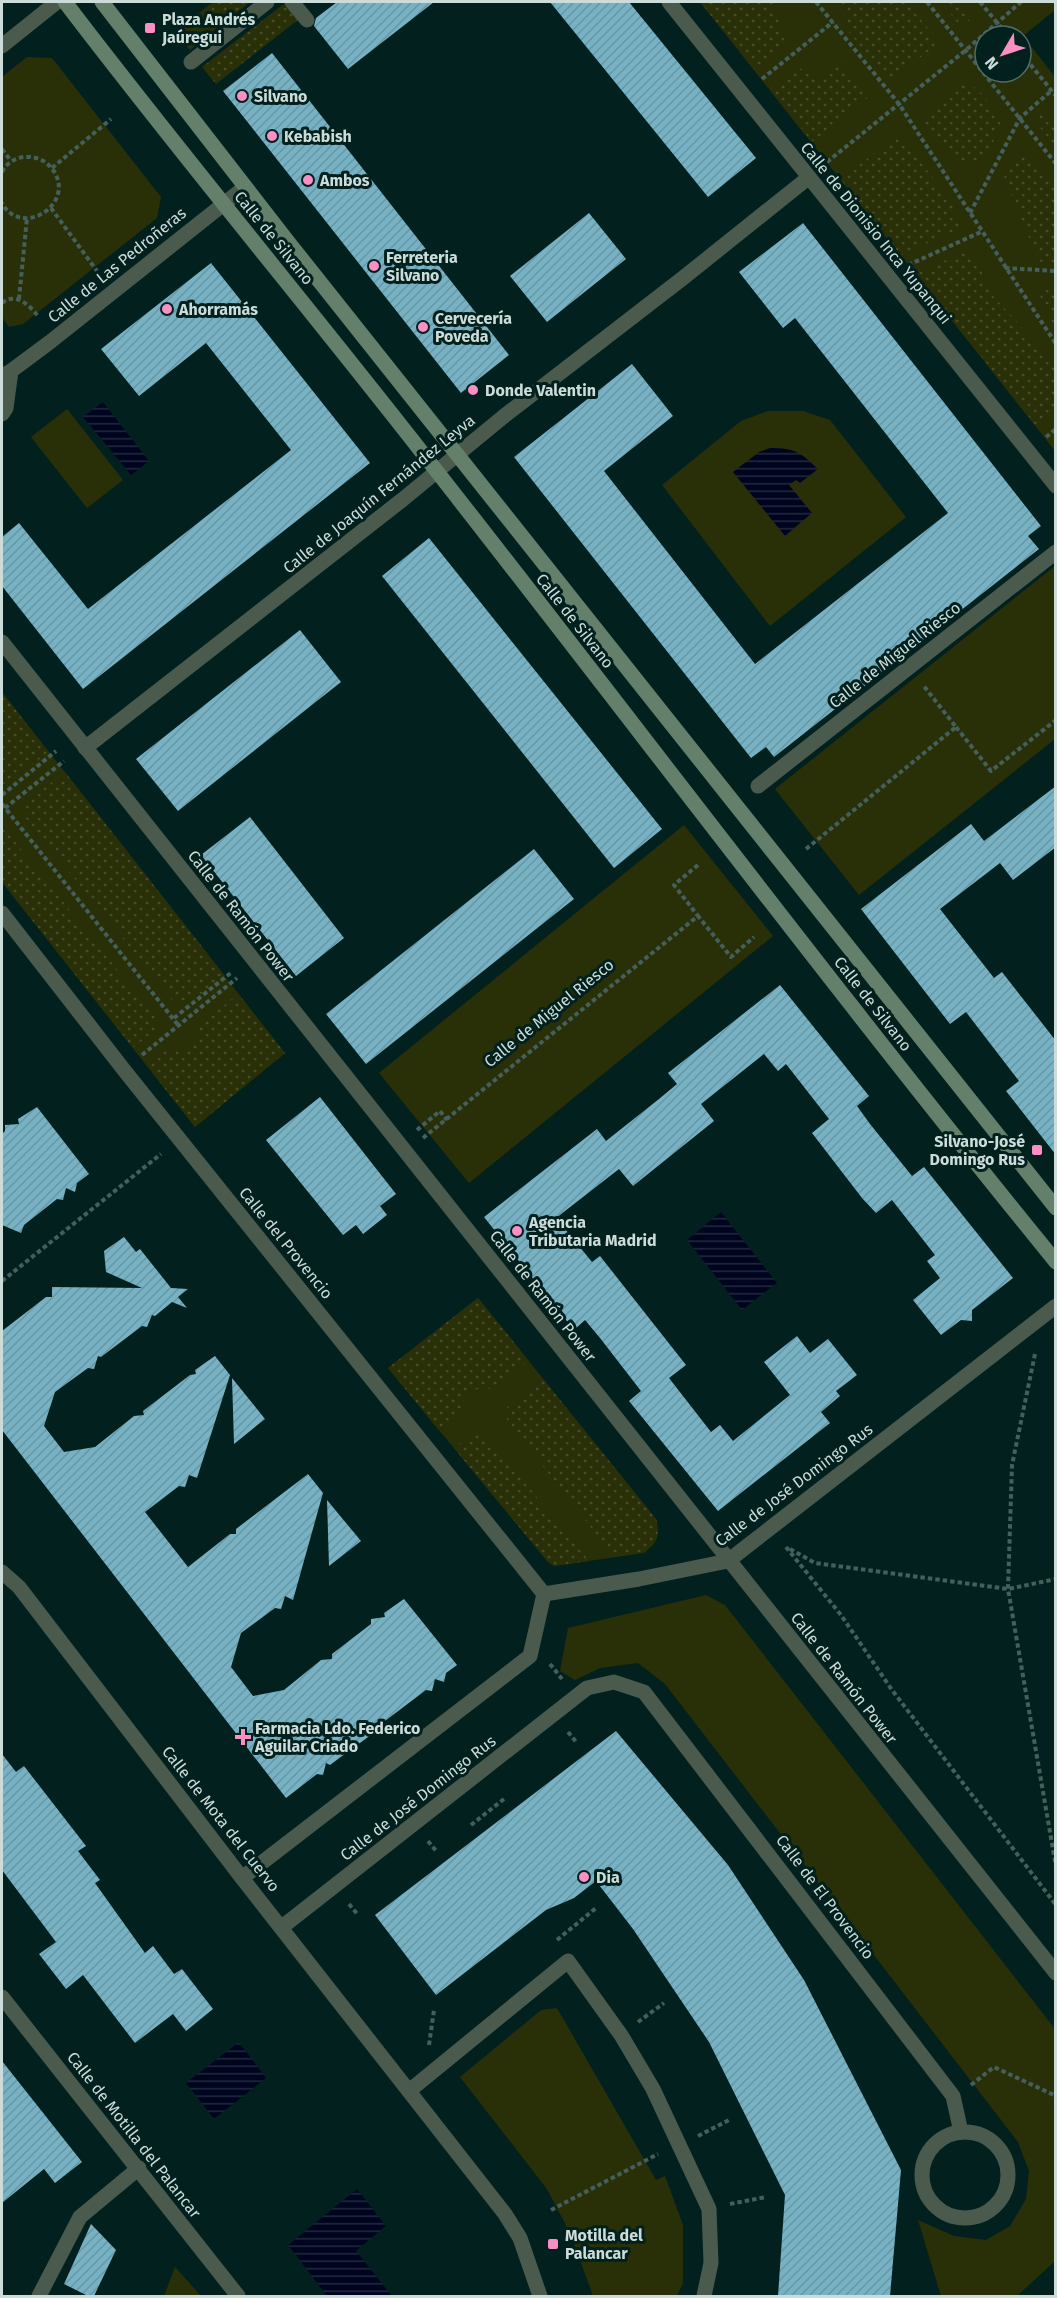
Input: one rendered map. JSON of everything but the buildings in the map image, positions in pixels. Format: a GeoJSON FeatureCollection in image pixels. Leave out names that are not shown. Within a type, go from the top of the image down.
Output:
{"type":"FeatureCollection","features":[{"type":"Feature","properties":{"kind":"street"},"geometry":{"type":"LineString","coordinates":[[2,46],[57,2]]}},
{"type":"Feature","properties":{"kind":"street","name":"Calle de Silvano"},"geometry":{"type":"LineString","coordinates":[[65,2],[138,97],[437,471],[748,874],[1056,1262]]}},
{"type":"Feature","properties":{"kind":"street","name":"Calle de Silvano"},"geometry":{"type":"LineString","coordinates":[[102,2],[245,187],[1056,1208]]}},
{"type":"Feature","properties":{"kind":"street"},"geometry":{"type":"LineString","coordinates":[[191,62],[267,2]]}},
{"type":"Feature","properties":{"kind":"street"},"geometry":{"type":"LineString","coordinates":[[292,2],[307,20]]}},
{"type":"Feature","properties":{"kind":"street","name":"Calle de Dionisio Inca Yupanqui"},"geometry":{"type":"LineString","coordinates":[[669,2],[1056,486]]}},
{"type":"Feature","properties":{"kind":"street","name":"Calle de Joaquín Fernández Leyva"},"geometry":{"type":"LineString","coordinates":[[85,748],[808,178]]}},
{"type":"Feature","properties":{"kind":"street","name":"Calle de Las Pedroñeras"},"geometry":{"type":"LineString","coordinates":[[6,374],[245,187]]}},
{"type":"Feature","properties":{"kind":"street"},"geometry":{"type":"LineString","coordinates":[[2,358],[6,374],[6,408],[2,414]]}},
{"type":"Feature","properties":{"kind":"street","name":"Calle de Miguel Riesco"},"geometry":{"type":"LineString","coordinates":[[758,786],[1056,552]]}},
{"type":"Feature","properties":{"kind":"street","name":"Calle de Ramón Power"},"geometry":{"type":"LineString","coordinates":[[2,642],[1056,1973]]}},
{"type":"Feature","properties":{"kind":"street","name":"Calle del Provencio"},"geometry":{"type":"LineString","coordinates":[[2,913],[124,1070],[544,1594]]}},
{"type":"Feature","properties":{"kind":"street","name":"Calle de José Domingo Rus"},"geometry":{"type":"LineString","coordinates":[[544,1594],[639,1579],[728,1561],[1056,1306]]}},
{"type":"Feature","properties":{"kind":"street","name":"Calle de Mota del Cuervo"},"geometry":{"type":"LineString","coordinates":[[2,1572],[19,1587],[515,2229],[526,2253],[540,2296]]}},
{"type":"Feature","properties":{"kind":"street"},"geometry":{"type":"LineString","coordinates":[[242,1878],[530,1656],[544,1594]]}},
{"type":"Feature","properties":{"kind":"street","name":"Calle de José Domingo Rus"},"geometry":{"type":"LineString","coordinates":[[282,1927],[587,1688],[614,1682],[644,1692]]}},
{"type":"Feature","properties":{"kind":"street","name":"Calle de El Provencio"},"geometry":{"type":"LineString","coordinates":[[644,1692],[953,2096],[960,2132]]}},
{"type":"Feature","properties":{"kind":"street"},"geometry":{"type":"LineString","coordinates":[[409,2091],[568,1960],[621,2035],[653,2089],[709,2209],[711,2263],[704,2296]]}},
{"type":"Feature","properties":{"kind":"street","name":"Calle de Motilla del Palancar"},"geometry":{"type":"LineString","coordinates":[[2,1997],[238,2296]]}},
{"type":"Feature","properties":{"kind":"street"},"geometry":{"type":"LineString","coordinates":[[960,2132],[976,2133],[989,2139],[1000,2149],[1009,2177],[1006,2191],[998,2204],[987,2213],[973,2218],[959,2219],[940,2210],[926,2195],[922,2182],[922,2168],[927,2154],[936,2143],[947,2135],[960,2132]]}},
{"type":"Feature","properties":{"kind":"street"},"geometry":{"type":"LineString","coordinates":[[39,2296],[80,2217],[139,2168]]}},
{"type":"Feature","properties":{"kind":"path"},"geometry":{"type":"LineString","coordinates":[[816,2],[899,104],[1056,344]]}},
{"type":"Feature","properties":{"kind":"path"},"geometry":{"type":"LineString","coordinates":[[927,2],[1056,164]]}},
{"type":"Feature","properties":{"kind":"path"},"geometry":{"type":"LineString","coordinates":[[980,2],[997,22]]}},
{"type":"Feature","properties":{"kind":"path"},"geometry":{"type":"LineString","coordinates":[[827,162],[966,50],[1021,2]]}},
{"type":"Feature","properties":{"kind":"path"},"geometry":{"type":"LineString","coordinates":[[762,79],[833,22]]}},
{"type":"Feature","properties":{"kind":"path"},"geometry":{"type":"LineString","coordinates":[[1033,68],[1056,96]]}},
{"type":"Feature","properties":{"kind":"path"},"geometry":{"type":"LineString","coordinates":[[970,213],[1020,118],[1052,91]]}},
{"type":"Feature","properties":{"kind":"path"},"geometry":{"type":"LineString","coordinates":[[52,168],[111,119]]}},
{"type":"Feature","properties":{"kind":"path"},"geometry":{"type":"LineString","coordinates":[[2,149],[11,161]]}},
{"type":"Feature","properties":{"kind":"path"},"geometry":{"type":"LineString","coordinates":[[2,172],[11,161],[28,156],[37,158],[52,168],[58,184],[56,201],[51,208],[36,217],[18,217],[2,206]]}},
{"type":"Feature","properties":{"kind":"path"},"geometry":{"type":"LineString","coordinates":[[51,208],[95,270]]}},
{"type":"Feature","properties":{"kind":"path"},"geometry":{"type":"LineString","coordinates":[[19,299],[27,218]]}},
{"type":"Feature","properties":{"kind":"path"},"geometry":{"type":"LineString","coordinates":[[908,265],[982,231]]}},
{"type":"Feature","properties":{"kind":"path"},"geometry":{"type":"LineString","coordinates":[[1005,268],[1056,271]]}},
{"type":"Feature","properties":{"kind":"path"},"geometry":{"type":"LineString","coordinates":[[2,303],[7,299],[19,299],[27,303],[38,316]]}},
{"type":"Feature","properties":{"kind":"path"},"geometry":{"type":"LineString","coordinates":[[1046,438],[1056,429]]}},
{"type":"Feature","properties":{"kind":"path"},"geometry":{"type":"LineString","coordinates":[[931,676],[922,683],[991,771],[1056,720]]}},
{"type":"Feature","properties":{"kind":"path"},"geometry":{"type":"LineString","coordinates":[[806,849],[956,727]]}},
{"type":"Feature","properties":{"kind":"path"},"geometry":{"type":"LineString","coordinates":[[2,795],[56,751]]}},
{"type":"Feature","properties":{"kind":"path"},"geometry":{"type":"LineString","coordinates":[[64,761],[3,806],[178,1025]]}},
{"type":"Feature","properties":{"kind":"path"},"geometry":{"type":"LineString","coordinates":[[698,865],[674,885],[730,957],[754,937]]}},
{"type":"Feature","properties":{"kind":"path","name":"Calle de Miguel Riesco"},"geometry":{"type":"LineString","coordinates":[[423,1139],[699,916]]}},
{"type":"Feature","properties":{"kind":"path"},"geometry":{"type":"LineString","coordinates":[[174,1018],[232,972]]}},
{"type":"Feature","properties":{"kind":"path"},"geometry":{"type":"LineString","coordinates":[[138,1058],[237,978]]}},
{"type":"Feature","properties":{"kind":"path"},"geometry":{"type":"LineString","coordinates":[[417,1130],[440,1111],[447,1119]]}},
{"type":"Feature","properties":{"kind":"path"},"geometry":{"type":"LineString","coordinates":[[2,1281],[161,1154]]}},
{"type":"Feature","properties":{"kind":"path"},"geometry":{"type":"LineString","coordinates":[[1035,1354],[1012,1465],[1008,1589],[1056,1867]]}},
{"type":"Feature","properties":{"kind":"path"},"geometry":{"type":"LineString","coordinates":[[1056,1579],[1008,1589],[815,1563],[786,1547],[841,1615],[892,1690],[1056,1905]]}},
{"type":"Feature","properties":{"kind":"path"},"geometry":{"type":"LineString","coordinates":[[547,1660],[568,1687]]}},
{"type":"Feature","properties":{"kind":"path"},"geometry":{"type":"LineString","coordinates":[[564,1727],[577,1743]]}},
{"type":"Feature","properties":{"kind":"path"},"geometry":{"type":"LineString","coordinates":[[471,1825],[504,1799]]}},
{"type":"Feature","properties":{"kind":"path"},"geometry":{"type":"LineString","coordinates":[[424,1836],[437,1852]]}},
{"type":"Feature","properties":{"kind":"path"},"geometry":{"type":"LineString","coordinates":[[553,1943],[596,1908]]}},
{"type":"Feature","properties":{"kind":"path"},"geometry":{"type":"LineString","coordinates":[[621,2035],[664,2003]]}},
{"type":"Feature","properties":{"kind":"path"},"geometry":{"type":"LineString","coordinates":[[429,2045],[434,2010]]}},
{"type":"Feature","properties":{"kind":"path"},"geometry":{"type":"LineString","coordinates":[[970,2085],[994,2067],[1056,2096]]}},
{"type":"Feature","properties":{"kind":"path"},"geometry":{"type":"LineString","coordinates":[[679,2145],[729,2120]]}},
{"type":"Feature","properties":{"kind":"path"},"geometry":{"type":"LineString","coordinates":[[551,2210],[657,2155]]}},
{"type":"Feature","properties":{"kind":"path"},"geometry":{"type":"LineString","coordinates":[[709,2209],[766,2197]]}},
{"type":"Feature","properties":{"kind":"green space"},"geometry":{"type":"Polygon","coordinates":[[[213,2],[250,2],[190,50],[175,32],[213,2]]]}},
{"type":"Feature","properties":{"kind":"green space"},"geometry":{"type":"Polygon","coordinates":[[[700,2],[1055,2],[1055,10],[1033,28],[1033,24],[973,24],[973,84],[1033,84],[1033,49],[1055,77],[1055,451],[700,2]]]}},
{"type":"Feature","properties":{"kind":"green space"},"geometry":{"type":"Polygon","coordinates":[[[700,2],[773,2],[785,43],[755,70],[700,2]]]}},
{"type":"Feature","properties":{"kind":"green space"},"geometry":{"type":"Polygon","coordinates":[[[841,2],[906,2],[940,43],[888,81],[849,32],[841,2]]]}},
{"type":"Feature","properties":{"kind":"green space"},"geometry":{"type":"Polygon","coordinates":[[[941,2],[960,2],[971,17],[969,21],[958,23],[941,2]]]}},
{"type":"Feature","properties":{"kind":"green space"},"geometry":{"type":"Polygon","coordinates":[[[285,3],[299,19],[216,84],[202,67],[285,3]]]}},
{"type":"Feature","properties":{"kind":"green space"},"geometry":{"type":"Polygon","coordinates":[[[27,57],[52,58],[161,197],[157,218],[23,324],[9,327],[2,317],[2,77],[27,57]]]}},
{"type":"Feature","properties":{"kind":"green space"},"geometry":{"type":"Polygon","coordinates":[[[842,63],[870,96],[812,142],[770,89],[799,68],[819,79],[842,63]]]}},
{"type":"Feature","properties":{"kind":"green space"},"geometry":{"type":"Polygon","coordinates":[[[964,83],[981,93],[996,114],[1001,126],[983,161],[980,162],[966,161],[949,155],[924,123],[925,114],[964,83]]]}},
{"type":"Feature","properties":{"kind":"green space"},"geometry":{"type":"Polygon","coordinates":[[[1043,110],[1053,120],[1055,147],[1035,121],[1035,116],[1043,110]]]}},
{"type":"Feature","properties":{"kind":"green space"},"geometry":{"type":"Polygon","coordinates":[[[898,134],[948,197],[960,222],[956,230],[901,255],[841,180],[898,134]]]}},
{"type":"Feature","properties":{"kind":"green space"},"geometry":{"type":"Polygon","coordinates":[[[1015,154],[1028,156],[1055,190],[1055,262],[1041,262],[1038,259],[1004,176],[1015,154]]]}},
{"type":"Feature","properties":{"kind":"green space"},"geometry":{"type":"Polygon","coordinates":[[[968,250],[972,252],[993,296],[1055,363],[1055,413],[1037,427],[916,274],[968,250]]]}},
{"type":"Feature","properties":{"kind":"green space"},"geometry":{"type":"Polygon","coordinates":[[[1036,287],[1055,287],[1055,328],[1036,287]]]}},
{"type":"Feature","properties":{"kind":"green space"},"geometry":{"type":"Polygon","coordinates":[[[67,409],[123,480],[87,508],[31,437],[67,409]]]}},
{"type":"Feature","properties":{"kind":"green space"},"geometry":{"type":"Polygon","coordinates":[[[768,411],[803,411],[830,420],[906,517],[770,626],[662,485],[741,421],[768,411]]]}},
{"type":"Feature","properties":{"kind":"green space"},"geometry":{"type":"Polygon","coordinates":[[[1055,566],[1055,739],[859,895],[775,789],[1055,566]]]}},
{"type":"Feature","properties":{"kind":"green space"},"geometry":{"type":"Polygon","coordinates":[[[2,692],[285,1053],[195,1127],[2,882],[2,692]]]}},
{"type":"Feature","properties":{"kind":"green space"},"geometry":{"type":"Polygon","coordinates":[[[2,692],[48,752],[8,784],[2,784],[2,692]]]}},
{"type":"Feature","properties":{"kind":"green space"},"geometry":{"type":"Polygon","coordinates":[[[65,772],[225,976],[184,1006],[174,1002],[25,817],[27,802],[65,772]]]}},
{"type":"Feature","properties":{"kind":"green space"},"geometry":{"type":"Polygon","coordinates":[[[684,825],[773,936],[469,1183],[379,1073],[684,825]]]}},
{"type":"Feature","properties":{"kind":"green space"},"geometry":{"type":"Polygon","coordinates":[[[2,828],[155,1017],[155,1030],[133,1048],[2,882],[2,828]]]}},
{"type":"Feature","properties":{"kind":"green space"},"geometry":{"type":"Polygon","coordinates":[[[238,994],[285,1053],[195,1127],[147,1066],[167,1047],[177,1050],[193,1043],[200,1036],[200,1025],[238,994]]]}},
{"type":"Feature","properties":{"kind":"green space"},"geometry":{"type":"Polygon","coordinates":[[[478,1298],[656,1519],[658,1530],[656,1538],[652,1546],[644,1553],[554,1566],[548,1562],[388,1368],[478,1298]]]}},
{"type":"Feature","properties":{"kind":"green space"},"geometry":{"type":"Polygon","coordinates":[[[478,1298],[529,1361],[494,1389],[484,1388],[472,1391],[463,1403],[464,1413],[442,1434],[388,1368],[478,1298]]]}},
{"type":"Feature","properties":{"kind":"green space"},"geometry":{"type":"Polygon","coordinates":[[[543,1379],[656,1519],[657,1538],[648,1549],[614,1557],[507,1420],[507,1407],[543,1379]]]}},
{"type":"Feature","properties":{"kind":"green space"},"geometry":{"type":"Polygon","coordinates":[[[475,1430],[485,1434],[589,1561],[554,1566],[548,1562],[454,1448],[475,1430]]]}},
{"type":"Feature","properties":{"kind":"green space"},"geometry":{"type":"Polygon","coordinates":[[[706,1595],[725,1605],[1055,2029],[1055,2261],[1017,2296],[941,2296],[918,2220],[954,2236],[986,2240],[1010,2226],[1026,2199],[1029,2171],[1018,2142],[665,1684],[638,1663],[600,1668],[575,1680],[560,1671],[568,1628],[706,1595]]]}},
{"type":"Feature","properties":{"kind":"green space"},"geometry":{"type":"Polygon","coordinates":[[[557,2008],[656,2180],[665,2176],[683,2225],[683,2283],[677,2296],[593,2296],[571,2235],[547,2189],[460,2077],[541,2010],[557,2008]]]}},
{"type":"Feature","properties":{"kind":"green space"},"geometry":{"type":"Polygon","coordinates":[[[175,2267],[201,2296],[164,2296],[175,2267]]]}},
{"type":"Feature","properties":{"kind":"water"},"geometry":{"type":"Polygon","coordinates":[[[103,402],[149,461],[131,475],[83,417],[103,402]]]}},
{"type":"Feature","properties":{"kind":"water"},"geometry":{"type":"Polygon","coordinates":[[[770,448],[797,452],[818,469],[800,483],[796,480],[789,485],[812,513],[785,536],[733,472],[759,452],[770,448]]]}},
{"type":"Feature","properties":{"kind":"water"},"geometry":{"type":"Polygon","coordinates":[[[721,1212],[777,1283],[742,1310],[687,1240],[721,1212]]]}},
{"type":"Feature","properties":{"kind":"water"},"geometry":{"type":"Polygon","coordinates":[[[239,2042],[266,2078],[214,2119],[186,2083],[239,2042]]]}},
{"type":"Feature","properties":{"kind":"water"},"geometry":{"type":"Polygon","coordinates":[[[357,2189],[386,2226],[356,2251],[392,2296],[327,2296],[288,2245],[357,2189]]]}},
{"type":"Feature","properties":{"kind":"place","name":"Plaza Andrés Jaúregui"},"geometry":{"type":"Point","coordinates":[150,28]}},
{"type":"Feature","properties":{"kind":"place","name":"Silvano"},"geometry":{"type":"Point","coordinates":[242,96]}},
{"type":"Feature","properties":{"kind":"place","name":"Kebabish"},"geometry":{"type":"Point","coordinates":[272,136]}},
{"type":"Feature","properties":{"kind":"place","name":"Ambos"},"geometry":{"type":"Point","coordinates":[308,180]}},
{"type":"Feature","properties":{"kind":"place","name":"Ferreteria Silvano"},"geometry":{"type":"Point","coordinates":[374,266]}},
{"type":"Feature","properties":{"kind":"place","name":"Ahorramás"},"geometry":{"type":"Point","coordinates":[167,309]}},
{"type":"Feature","properties":{"kind":"place","name":"Cervecería Poveda"},"geometry":{"type":"Point","coordinates":[423,327]}},
{"type":"Feature","properties":{"kind":"place","name":"Donde Valentin"},"geometry":{"type":"Point","coordinates":[473,390]}},
{"type":"Feature","properties":{"kind":"place","name":"Silvano-José Domingo Rus"},"geometry":{"type":"Point","coordinates":[1037,1150]}},
{"type":"Feature","properties":{"kind":"place","name":"Agencia Tributaria Madrid"},"geometry":{"type":"Point","coordinates":[517,1231]}},
{"type":"Feature","properties":{"kind":"place","name":"Farmacia Ldo. Federico Aguilar Criado"},"geometry":{"type":"Point","coordinates":[243,1737]}},
{"type":"Feature","properties":{"kind":"place","name":"Dia"},"geometry":{"type":"Point","coordinates":[584,1877]}},
{"type":"Feature","properties":{"kind":"place","name":"Motilla del Palancar"},"geometry":{"type":"Point","coordinates":[553,2244]}}]}
